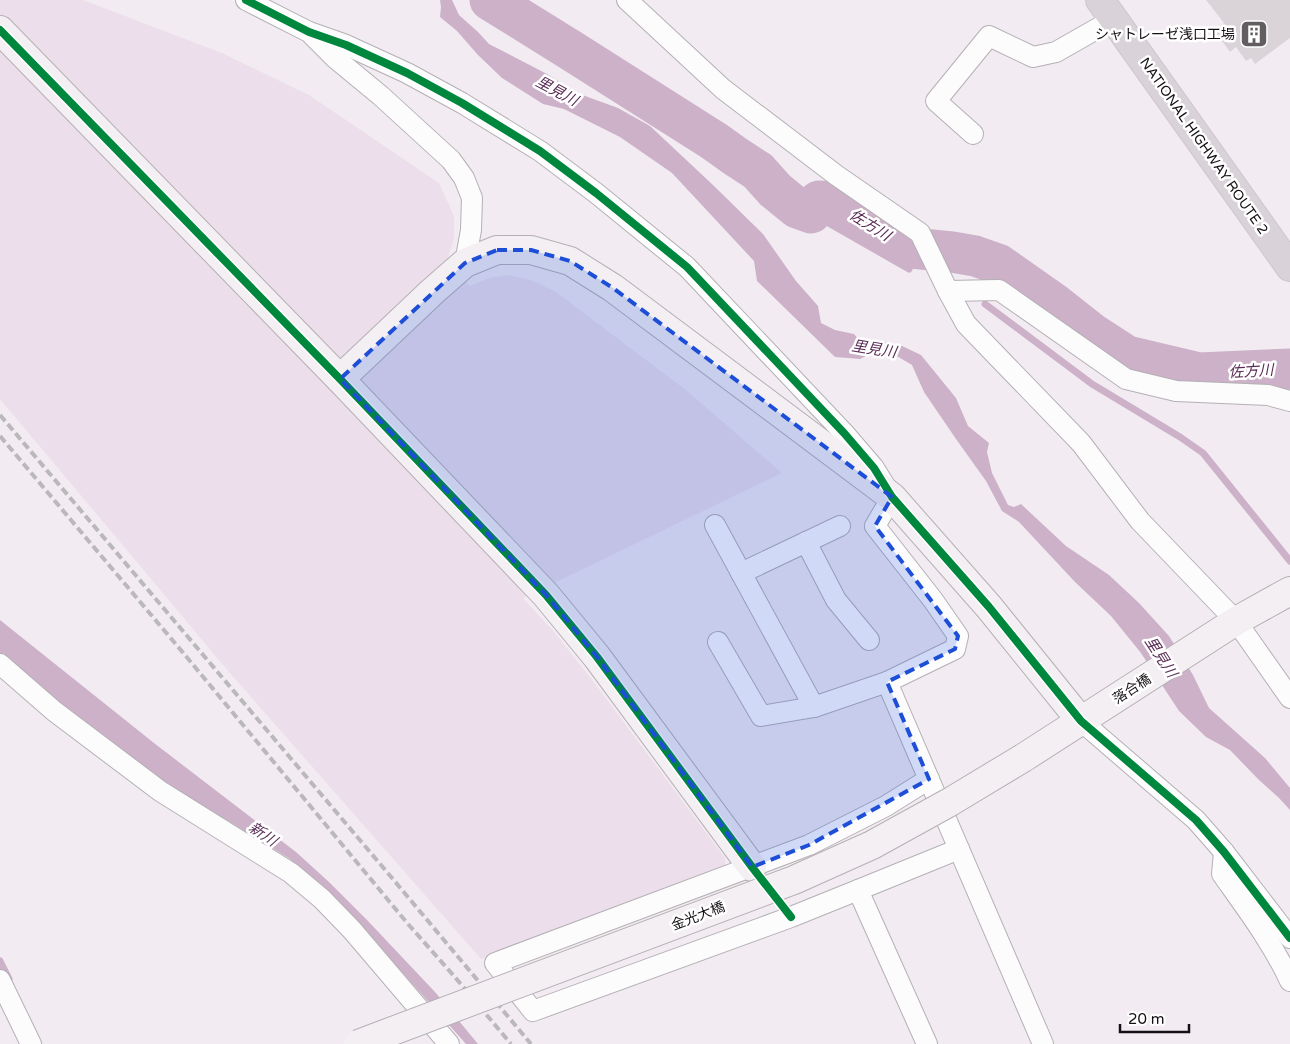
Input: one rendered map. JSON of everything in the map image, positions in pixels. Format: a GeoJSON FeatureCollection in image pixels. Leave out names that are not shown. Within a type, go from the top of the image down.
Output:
{"type":"FeatureCollection","features":[{"type":"Feature","properties":{"kind":"highway","name":"NATIONAL HIGHWAY ROUTE 2"},"geometry":{"type":"LineString","coordinates":[[1107,10],[1290,267]]}},
{"type":"Feature","properties":{"kind":"street"},"geometry":{"type":"LineString","coordinates":[[246,0],[309,32],[346,45],[407,73],[462,103],[540,151],[596,193],[687,267],[844,433],[874,468],[892,497],[989,607],[1196,820],[1224,852],[1290,938]]}},
{"type":"Feature","properties":{"kind":"street"},"geometry":{"type":"LineString","coordinates":[[627,0],[723,89],[836,175],[920,233],[966,324],[1081,443],[1140,522],[1236,621],[1290,698]]}},
{"type":"Feature","properties":{"kind":"street"},"geometry":{"type":"LineString","coordinates":[[973,134],[936,101],[988,36],[1033,57],[1056,52],[1107,10]]}},
{"type":"Feature","properties":{"kind":"street"},"geometry":{"type":"LineString","coordinates":[[0,30],[340,379],[546,595],[597,657],[791,917]]}},
{"type":"Feature","properties":{"kind":"street"},"geometry":{"type":"LineString","coordinates":[[309,32],[335,58],[381,96],[451,160],[464,178],[472,198],[471,230],[464,263]]}},
{"type":"Feature","properties":{"kind":"street"},"geometry":{"type":"LineString","coordinates":[[340,379],[464,263],[497,250],[531,250],[570,261],[613,288],[892,497]]}},
{"type":"Feature","properties":{"kind":"street"},"geometry":{"type":"LineString","coordinates":[[948,291],[998,290],[1126,379],[1176,391],[1268,394],[1290,401]]}},
{"type":"Feature","properties":{"kind":"street"},"geometry":{"type":"LineString","coordinates":[[718,642],[761,716],[814,707],[887,682],[955,649],[958,636],[933,600],[875,526],[892,497]]}},
{"type":"Feature","properties":{"kind":"street"},"geometry":{"type":"LineString","coordinates":[[715,525],[814,707]]}},
{"type":"Feature","properties":{"kind":"street"},"geometry":{"type":"LineString","coordinates":[[741,573],[840,526]]}},
{"type":"Feature","properties":{"kind":"street"},"geometry":{"type":"LineString","coordinates":[[806,542],[836,600],[869,640]]}},
{"type":"Feature","properties":{"kind":"street","name":"落合橋"},"geometry":{"type":"LineString","coordinates":[[1023,758],[1236,621],[1290,591]]}},
{"type":"Feature","properties":{"kind":"street"},"geometry":{"type":"LineString","coordinates":[[0,664],[54,711],[160,790],[290,873],[322,900],[352,930],[449,1044]]}},
{"type":"Feature","properties":{"kind":"street"},"geometry":{"type":"LineString","coordinates":[[887,682],[1043,1044]]}},
{"type":"Feature","properties":{"kind":"street","name":"金光大橋"},"geometry":{"type":"LineString","coordinates":[[358,1044],[794,880],[872,845],[950,802],[1023,758]]}},
{"type":"Feature","properties":{"kind":"street"},"geometry":{"type":"LineString","coordinates":[[929,779],[886,806],[809,844],[495,963],[533,1011],[791,917],[959,849]]}},
{"type":"Feature","properties":{"kind":"street"},"geometry":{"type":"LineString","coordinates":[[1224,852],[1222,874],[1282,963],[1290,981]]}},
{"type":"Feature","properties":{"kind":"street"},"geometry":{"type":"LineString","coordinates":[[858,890],[927,1044]]}},
{"type":"Feature","properties":{"kind":"street"},"geometry":{"type":"LineString","coordinates":[[0,980],[31,1044]]}},
{"type":"Feature","properties":{"kind":"highlighted area"},"geometry":{"type":"Polygon","coordinates":[[[497,250],[531,250],[570,261],[613,288],[892,497],[875,526],[958,636],[955,649],[887,682],[929,779],[809,845],[752,867],[597,657],[546,595],[340,379],[465,263],[497,250]]]}},
{"type":"Feature","properties":{"kind":"shaded area"},"geometry":{"type":"Polygon","coordinates":[[[0,0],[83,0],[222,53],[309,95],[439,183],[454,216],[454,239],[447,261],[470,286],[489,278],[508,275],[531,280],[556,292],[686,390],[782,473],[523,598],[555,633],[593,681],[725,858],[725,868],[481,959],[229,672],[0,399],[0,0]]]}},
{"type":"Feature","properties":{"kind":"water","name":"里見川"},"geometry":{"type":"Polygon","coordinates":[[[440,0],[452,0],[459,15],[489,44],[547,74],[577,93],[618,108],[650,126],[763,234],[796,281],[818,306],[821,323],[835,330],[854,334],[859,340],[900,345],[921,355],[956,398],[968,426],[989,443],[987,452],[992,473],[1008,505],[1014,507],[1021,504],[1066,546],[1109,575],[1139,603],[1169,636],[1193,675],[1209,708],[1265,758],[1290,788],[1290,810],[1230,750],[1206,737],[1179,711],[1141,653],[1111,616],[1075,582],[1019,522],[1002,511],[986,481],[924,392],[912,365],[895,355],[874,352],[860,359],[835,357],[757,281],[754,261],[672,173],[620,137],[564,109],[543,104],[502,78],[457,31],[440,17],[440,0]]]}},
{"type":"Feature","properties":{"kind":"water","name":"新川"},"geometry":{"type":"Polygon","coordinates":[[[0,620],[154,743],[296,852],[368,921],[435,992],[478,1044],[466,1044],[350,914],[290,859],[225,819],[208,813],[170,792],[0,654],[0,620]]]}},
{"type":"Feature","properties":{"kind":"building","name":"シャトレーゼ浅口工場"},"geometry":{"type":"Polygon","coordinates":[[[1206,0],[1290,0],[1290,38],[1255,64],[1251,58],[1246,61],[1236,47],[1230,52],[1214,30],[1224,23],[1206,0]]]}},
{"type":"Feature","properties":{"kind":"waterway","name":"佐方川"},"geometry":{"type":"LineString","coordinates":[[490,0],[714,141],[758,171],[775,190],[797,208],[811,213],[814,205],[819,201],[834,202],[884,231],[902,245],[911,248],[975,256],[998,264],[1055,304],[1093,334],[1127,356],[1199,373],[1290,369]]}},
{"type":"Feature","properties":{"kind":"waterway"},"geometry":{"type":"LineString","coordinates":[[811,213],[909,269]]}},
{"type":"Feature","properties":{"kind":"waterway"},"geometry":{"type":"LineString","coordinates":[[985,304],[1092,384],[1203,453],[1290,561]]}},
{"type":"Feature","properties":{"kind":"waterway"},"geometry":{"type":"LineString","coordinates":[[0,961],[9,979]]}},
{"type":"Feature","properties":{"kind":"railway"},"geometry":{"type":"LineString","coordinates":[[0,415],[531,1044]]}},
{"type":"Feature","properties":{"kind":"railway"},"geometry":{"type":"LineString","coordinates":[[0,436],[408,924],[511,1044]]}},
{"type":"Feature","properties":{"kind":"cycle path"},"geometry":{"type":"LineString","coordinates":[[246,0],[309,32],[346,45],[407,73],[462,103],[540,151],[596,193],[687,267],[844,433],[874,468],[892,497],[989,607],[1081,721],[1196,820],[1224,852],[1290,938]]}},
{"type":"Feature","properties":{"kind":"cycle path"},"geometry":{"type":"LineString","coordinates":[[0,30],[340,379],[546,595],[597,657],[791,917]]}},
{"type":"Feature","properties":{"kind":"place","name":"シャトレーゼ浅口工場"},"geometry":{"type":"Point","coordinates":[1254,34]}}]}
